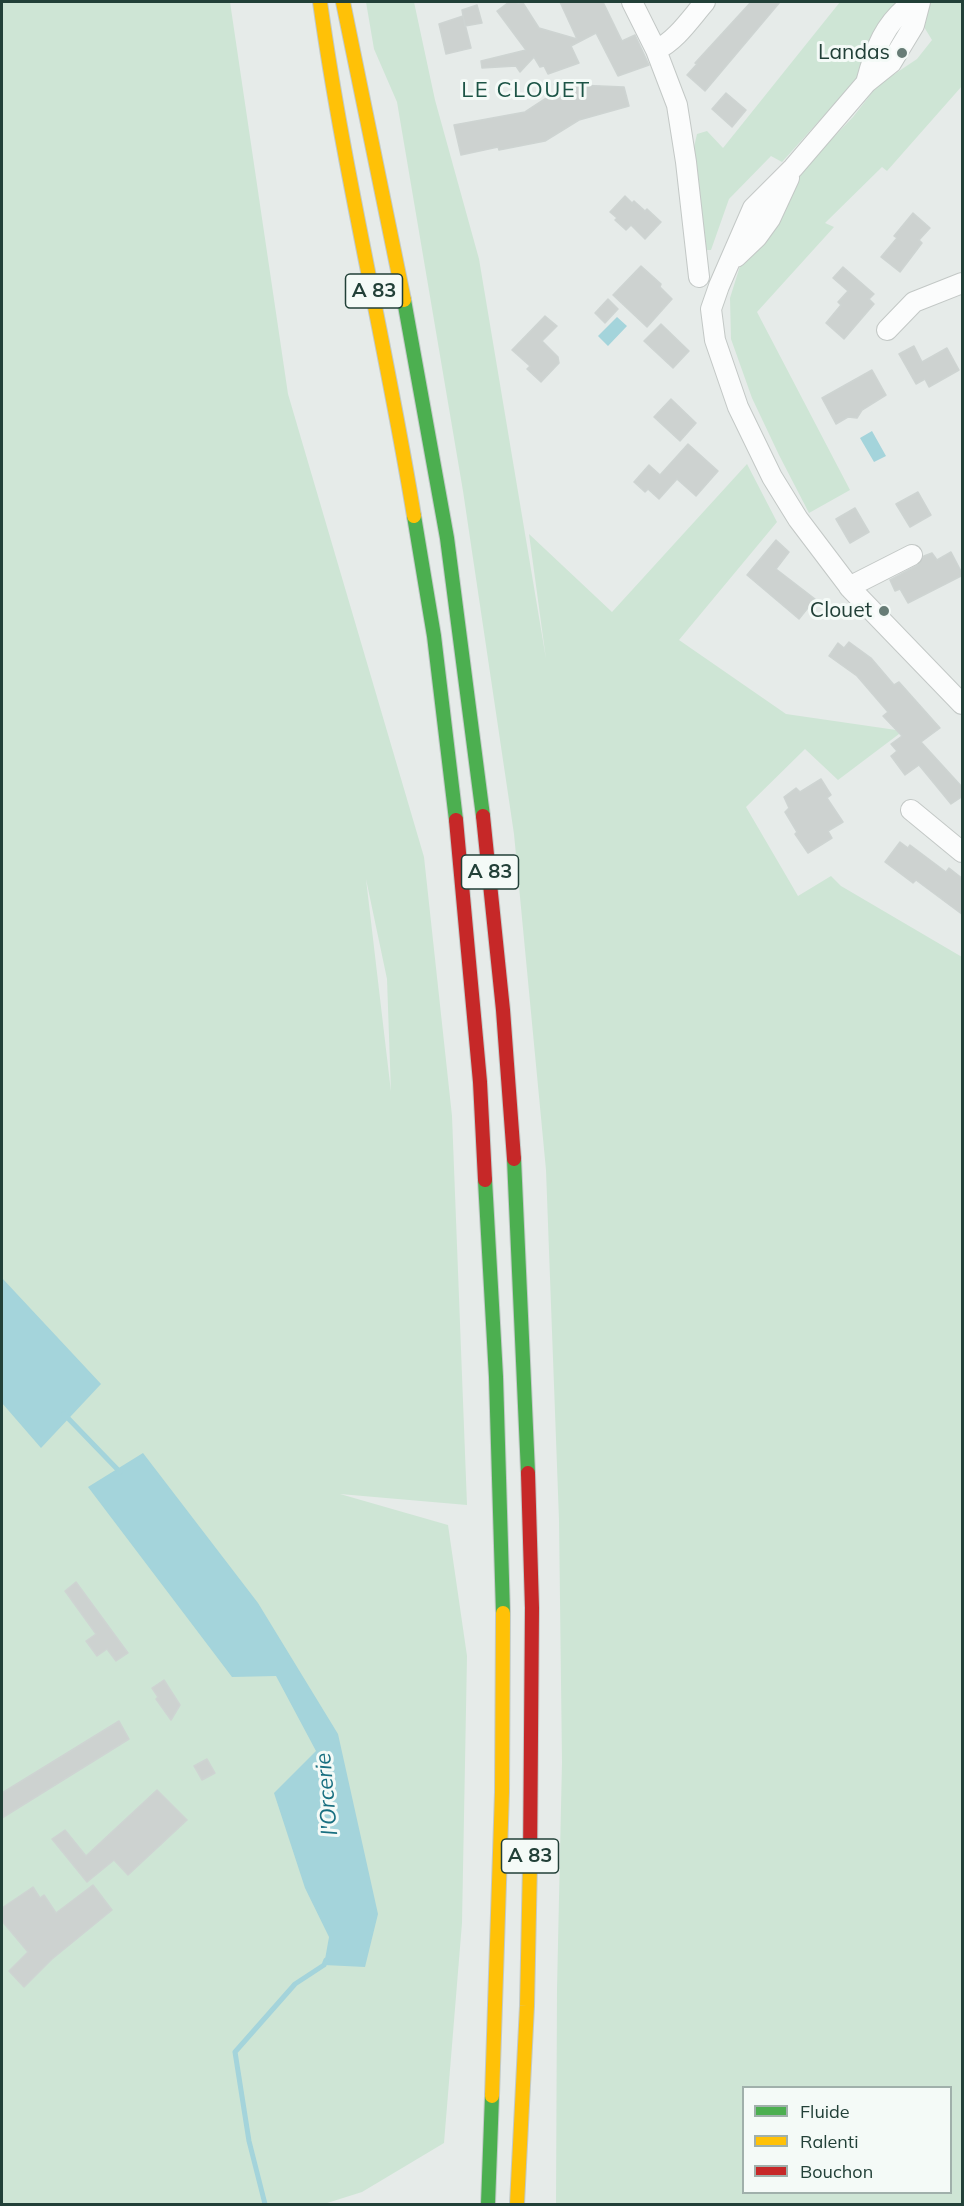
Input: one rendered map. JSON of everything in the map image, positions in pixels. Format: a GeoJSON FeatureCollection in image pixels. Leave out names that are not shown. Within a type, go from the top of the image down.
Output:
{"type":"FeatureCollection","features":[{"type":"Feature","properties":{"kind":"highway","name":"A 83"},"geometry":{"type":"LineString","coordinates":[[320,2],[330,73],[400,430],[434,636],[459,841],[480,1082],[496,1366],[503,1623],[502,1782],[488,2205]]}},
{"type":"Feature","properties":{"kind":"highway","name":"A 83"},"geometry":{"type":"LineString","coordinates":[[343,2],[409,324],[433,452],[458,608],[483,814],[508,1084],[519,1252],[532,1602],[530,1855],[517,2205]]}},
{"type":"Feature","properties":{"kind":"highway"},"geometry":{"type":"LineString","coordinates":[[306,9],[330,73]]}},
{"type":"Feature","properties":{"kind":"street"},"geometry":{"type":"LineString","coordinates":[[632,2],[656,50],[677,105],[699,277]]}},
{"type":"Feature","properties":{"kind":"street"},"geometry":{"type":"LineString","coordinates":[[656,50],[664,47],[705,2]]}},
{"type":"Feature","properties":{"kind":"street"},"geometry":{"type":"LineString","coordinates":[[867,83],[874,55],[885,32],[898,13],[913,2]]}},
{"type":"Feature","properties":{"kind":"street"},"geometry":{"type":"LineString","coordinates":[[920,2],[914,25],[891,63],[867,83],[793,168],[753,208],[711,309],[713,328],[729,385],[754,444],[798,519],[849,587],[963,704]]}},
{"type":"Feature","properties":{"kind":"street"},"geometry":{"type":"LineString","coordinates":[[887,330],[914,302],[963,283]]}},
{"type":"Feature","properties":{"kind":"street"},"geometry":{"type":"LineString","coordinates":[[849,587],[912,555]]}},
{"type":"Feature","properties":{"kind":"street"},"geometry":{"type":"LineString","coordinates":[[911,810],[963,852]]}},
{"type":"Feature","properties":{"kind":"green space"},"geometry":{"type":"Polygon","coordinates":[[[2,2],[230,2],[288,394],[424,857],[452,1116],[467,1505],[340,1494],[448,1525],[467,1656],[462,1923],[444,2143],[362,2192],[324,2204],[2,2204],[2,2]],[[366,879],[391,1092],[387,979],[366,879]]]}},
{"type":"Feature","properties":{"kind":"green space"},"geometry":{"type":"Polygon","coordinates":[[[366,2],[414,2],[435,100],[479,259],[546,659],[529,534],[612,612],[747,464],[777,522],[679,640],[786,714],[903,731],[838,780],[805,749],[746,807],[798,896],[831,876],[841,886],[962,957],[962,2204],[556,2204],[557,1989],[562,1762],[559,1520],[546,1170],[514,834],[463,491],[397,102],[374,49],[366,2]]]}},
{"type":"Feature","properties":{"kind":"green space"},"geometry":{"type":"Polygon","coordinates":[[[840,2],[903,2],[868,52],[856,80],[782,162],[771,156],[729,199],[711,250],[705,250],[694,147],[697,134],[707,131],[723,148],[840,2]]]}},
{"type":"Feature","properties":{"kind":"green space"},"geometry":{"type":"Polygon","coordinates":[[[931,2],[962,2],[962,86],[887,171],[882,167],[825,223],[834,227],[757,312],[850,490],[809,513],[752,398],[731,339],[730,298],[740,266],[795,182],[853,117],[878,85],[917,59],[932,40],[921,22],[931,2]]]}},
{"type":"Feature","properties":{"kind":"water"},"geometry":{"type":"Polygon","coordinates":[[[617,317],[627,326],[608,346],[598,336],[617,317]]]}},
{"type":"Feature","properties":{"kind":"water"},"geometry":{"type":"Polygon","coordinates":[[[872,431],[886,456],[874,462],[860,438],[872,431]]]}},
{"type":"Feature","properties":{"kind":"water"},"geometry":{"type":"Polygon","coordinates":[[[2,1278],[101,1384],[41,1448],[2,1403],[2,1278]]]}},
{"type":"Feature","properties":{"kind":"water"},"geometry":{"type":"Polygon","coordinates":[[[143,1453],[258,1603],[338,1734],[378,1914],[365,1967],[324,1965],[329,1937],[305,1888],[274,1793],[316,1751],[276,1676],[232,1677],[88,1487],[143,1453]]]}},
{"type":"Feature","properties":{"kind":"building"},"geometry":{"type":"Polygon","coordinates":[[[509,2],[523,3],[539,28],[577,39],[560,2],[603,2],[622,41],[635,35],[649,65],[618,76],[596,33],[571,46],[579,63],[548,74],[544,66],[540,67],[534,57],[520,72],[516,66],[482,68],[481,61],[526,50],[497,11],[509,2]]]}},
{"type":"Feature","properties":{"kind":"building"},"geometry":{"type":"Polygon","coordinates":[[[751,2],[780,2],[705,91],[687,75],[697,64],[695,63],[751,2]]]}},
{"type":"Feature","properties":{"kind":"building"},"geometry":{"type":"Polygon","coordinates":[[[477,5],[482,23],[465,26],[462,10],[477,5]]]}},
{"type":"Feature","properties":{"kind":"building"},"geometry":{"type":"Polygon","coordinates":[[[463,16],[471,48],[446,54],[439,24],[463,16]]]}},
{"type":"Feature","properties":{"kind":"building"},"geometry":{"type":"Polygon","coordinates":[[[554,84],[624,87],[629,106],[579,120],[545,141],[499,150],[498,147],[461,155],[454,125],[525,112],[557,91],[554,84]]]}},
{"type":"Feature","properties":{"kind":"building"},"geometry":{"type":"Polygon","coordinates":[[[726,93],[746,110],[732,127],[712,109],[726,93]]]}},
{"type":"Feature","properties":{"kind":"building"},"geometry":{"type":"Polygon","coordinates":[[[625,196],[645,211],[647,209],[661,222],[645,239],[631,225],[626,230],[610,212],[625,196]]]}},
{"type":"Feature","properties":{"kind":"building"},"geometry":{"type":"Polygon","coordinates":[[[913,213],[930,228],[919,240],[922,243],[900,272],[881,257],[897,238],[894,236],[913,213]]]}},
{"type":"Feature","properties":{"kind":"building"},"geometry":{"type":"Polygon","coordinates":[[[641,266],[661,284],[660,287],[672,299],[647,327],[613,295],[641,266]]]}},
{"type":"Feature","properties":{"kind":"building"},"geometry":{"type":"Polygon","coordinates":[[[843,267],[874,294],[869,299],[874,304],[844,339],[826,323],[841,305],[838,302],[848,291],[833,278],[843,267]]]}},
{"type":"Feature","properties":{"kind":"building"},"geometry":{"type":"Polygon","coordinates":[[[608,299],[618,309],[605,323],[595,313],[608,299]]]}},
{"type":"Feature","properties":{"kind":"building"},"geometry":{"type":"Polygon","coordinates":[[[545,316],[557,326],[542,341],[558,357],[559,363],[541,382],[527,369],[530,366],[512,350],[545,316]]]}},
{"type":"Feature","properties":{"kind":"building"},"geometry":{"type":"Polygon","coordinates":[[[661,324],[689,351],[673,368],[644,341],[661,324]]]}},
{"type":"Feature","properties":{"kind":"building"},"geometry":{"type":"Polygon","coordinates":[[[914,346],[922,362],[947,348],[959,370],[929,387],[925,379],[916,384],[899,354],[914,346]]]}},
{"type":"Feature","properties":{"kind":"building"},"geometry":{"type":"Polygon","coordinates":[[[872,370],[886,395],[862,410],[857,418],[848,417],[836,424],[822,398],[872,370]]]}},
{"type":"Feature","properties":{"kind":"building"},"geometry":{"type":"Polygon","coordinates":[[[671,399],[696,423],[680,441],[654,417],[671,399]]]}},
{"type":"Feature","properties":{"kind":"building"},"geometry":{"type":"Polygon","coordinates":[[[688,444],[718,471],[696,496],[677,479],[659,499],[648,489],[645,492],[634,482],[649,465],[660,475],[688,444]]]}},
{"type":"Feature","properties":{"kind":"building"},"geometry":{"type":"Polygon","coordinates":[[[918,492],[931,515],[910,527],[896,504],[918,492]]]}},
{"type":"Feature","properties":{"kind":"building"},"geometry":{"type":"Polygon","coordinates":[[[855,508],[869,532],[850,543],[836,519],[855,508]]]}},
{"type":"Feature","properties":{"kind":"building"},"geometry":{"type":"Polygon","coordinates":[[[776,540],[789,552],[776,569],[815,599],[799,619],[747,575],[776,540]]]}},
{"type":"Feature","properties":{"kind":"building"},"geometry":{"type":"Polygon","coordinates":[[[951,552],[963,575],[908,603],[900,589],[895,591],[890,580],[918,565],[924,556],[932,553],[937,560],[951,552]]]}},
{"type":"Feature","properties":{"kind":"building"},"geometry":{"type":"Polygon","coordinates":[[[849,642],[871,658],[894,685],[899,682],[940,728],[921,742],[963,788],[963,796],[951,804],[919,765],[905,775],[891,756],[897,751],[891,744],[902,736],[883,716],[888,712],[857,676],[829,656],[838,643],[844,648],[849,642]]]}},
{"type":"Feature","properties":{"kind":"building"},"geometry":{"type":"Polygon","coordinates":[[[821,779],[831,795],[827,798],[843,822],[828,831],[832,838],[808,853],[795,834],[797,832],[785,812],[789,808],[784,797],[796,788],[800,792],[821,779]]]}},
{"type":"Feature","properties":{"kind":"building"},"geometry":{"type":"Polygon","coordinates":[[[900,842],[908,848],[910,845],[946,872],[949,868],[963,879],[963,915],[916,880],[913,883],[885,862],[900,842]]]}},
{"type":"Feature","properties":{"kind":"building"},"geometry":{"type":"Polygon","coordinates":[[[76,1582],[128,1653],[116,1661],[107,1649],[97,1656],[86,1641],[96,1634],[65,1591],[76,1582]]]}},
{"type":"Feature","properties":{"kind":"building"},"geometry":{"type":"Polygon","coordinates":[[[164,1680],[180,1705],[171,1720],[156,1699],[158,1697],[152,1688],[164,1680]]]}},
{"type":"Feature","properties":{"kind":"building"},"geometry":{"type":"Polygon","coordinates":[[[119,1721],[129,1739],[2,1818],[2,1793],[119,1721]]]}},
{"type":"Feature","properties":{"kind":"building"},"geometry":{"type":"Polygon","coordinates":[[[207,1759],[215,1773],[202,1780],[194,1766],[207,1759]]]}},
{"type":"Feature","properties":{"kind":"building"},"geometry":{"type":"Polygon","coordinates":[[[157,1790],[187,1820],[128,1875],[114,1860],[87,1882],[52,1839],[65,1830],[86,1856],[157,1790]]]}},
{"type":"Feature","properties":{"kind":"building"},"geometry":{"type":"Polygon","coordinates":[[[93,1885],[112,1910],[52,1959],[24,1987],[9,1971],[28,1952],[2,1921],[2,1908],[33,1887],[40,1898],[44,1895],[56,1913],[93,1885]]]}},
{"type":"Feature","properties":{"kind":"waterway","name":"l'Orcerie"},"geometry":{"type":"LineString","coordinates":[[64,1414],[120,1472]]}},
{"type":"Feature","properties":{"kind":"waterway","name":"l'Orcerie"},"geometry":{"type":"LineString","coordinates":[[265,2204],[249,2141],[235,2052],[295,1984],[324,1965],[326,1960]]}},
{"type":"Feature","properties":{"kind":"traffic: fast"},"geometry":{"type":"LineString","coordinates":[[404,300],[447,538],[483,816]]}},
{"type":"Feature","properties":{"kind":"traffic: fast"},"geometry":{"type":"LineString","coordinates":[[414,516],[434,636],[456,820]]}},
{"type":"Feature","properties":{"kind":"traffic: fast"},"geometry":{"type":"LineString","coordinates":[[514,1159],[528,1473]]}},
{"type":"Feature","properties":{"kind":"traffic: fast"},"geometry":{"type":"LineString","coordinates":[[485,1180],[496,1377],[503,1613]]}},
{"type":"Feature","properties":{"kind":"traffic: fast"},"geometry":{"type":"LineString","coordinates":[[488,2204],[492,2096]]}},
{"type":"Feature","properties":{"kind":"traffic: slow"},"geometry":{"type":"LineString","coordinates":[[320,2],[341,131],[414,516]]}},
{"type":"Feature","properties":{"kind":"traffic: slow"},"geometry":{"type":"LineString","coordinates":[[343,2],[404,300]]}},
{"type":"Feature","properties":{"kind":"traffic: slow"},"geometry":{"type":"LineString","coordinates":[[492,2096],[502,1792],[503,1613]]}},
{"type":"Feature","properties":{"kind":"traffic: slow"},"geometry":{"type":"LineString","coordinates":[[517,2204],[527,2006],[530,1863]]}},
{"type":"Feature","properties":{"kind":"traffic: jam"},"geometry":{"type":"LineString","coordinates":[[483,816],[503,1010],[514,1159]]}},
{"type":"Feature","properties":{"kind":"traffic: jam"},"geometry":{"type":"LineString","coordinates":[[456,820],[480,1082],[485,1180]]}},
{"type":"Feature","properties":{"kind":"traffic: jam"},"geometry":{"type":"LineString","coordinates":[[528,1473],[532,1608],[530,1863]]}},
{"type":"Feature","properties":{"kind":"place","name":"Landas"},"geometry":{"type":"Point","coordinates":[902,53]}},
{"type":"Feature","properties":{"kind":"place","name":"Clouet"},"geometry":{"type":"Point","coordinates":[884,611]}},
{"type":"Feature","properties":{"kind":"district","name":"LE CLOUET"},"geometry":{"type":"Point","coordinates":[526,90]}}]}
